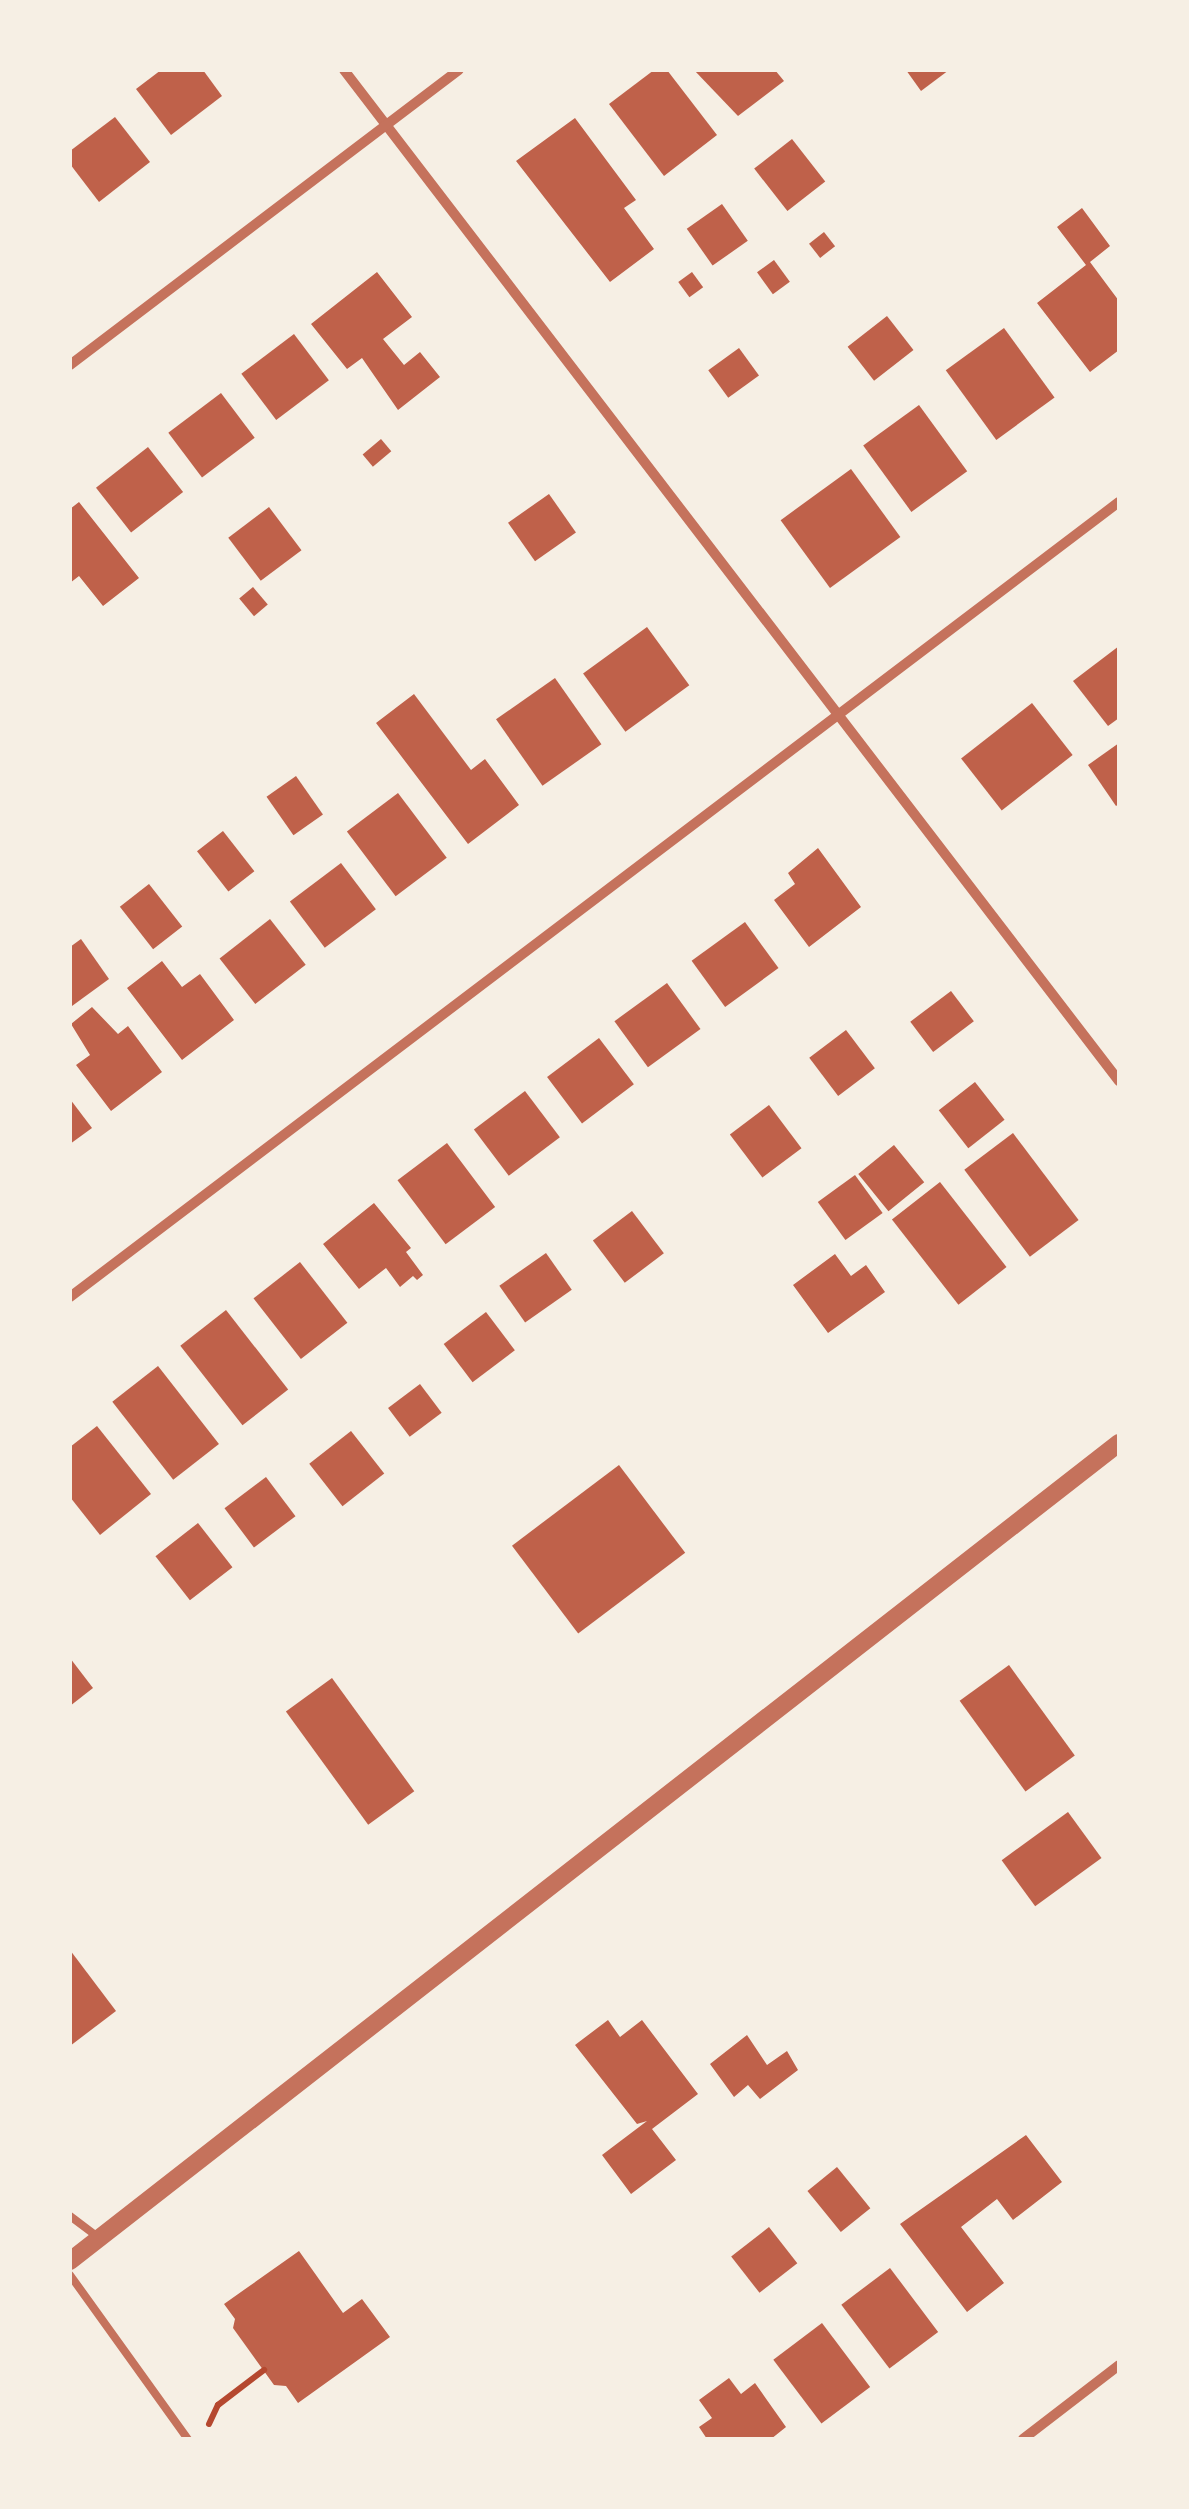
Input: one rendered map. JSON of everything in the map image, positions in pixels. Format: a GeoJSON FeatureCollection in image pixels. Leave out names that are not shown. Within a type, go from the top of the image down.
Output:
{"type":"FeatureCollection","features":[{"type":"Feature","properties":{"kind":"street"},"geometry":{"type":"LineString","coordinates":[[344,70],[1119,1080]]}},
{"type":"Feature","properties":{"kind":"street"},"geometry":{"type":"LineString","coordinates":[[70,365],[459,70]]}},
{"type":"Feature","properties":{"kind":"street"},"geometry":{"type":"LineString","coordinates":[[70,1297],[1119,502]]}},
{"type":"Feature","properties":{"kind":"street"},"geometry":{"type":"LineString","coordinates":[[70,2261],[1119,1443]]}},
{"type":"Feature","properties":{"kind":"street"},"geometry":{"type":"LineString","coordinates":[[1023,2439],[1119,2366]]}},
{"type":"Feature","properties":{"kind":"lane"},"geometry":{"type":"LineString","coordinates":[[70,2216],[98,2238]]}},
{"type":"Feature","properties":{"kind":"lane"},"geometry":{"type":"LineString","coordinates":[[70,2275],[188,2439]]}},
{"type":"Feature","properties":{"kind":"path"},"geometry":{"type":"LineString","coordinates":[[203,2439],[218,2405],[264,2370]]}},
{"type":"Feature","properties":{"kind":"building"},"geometry":{"type":"Polygon","coordinates":[[[161,70],[203,70],[222,96],[171,135],[136,89],[161,70]]]}},
{"type":"Feature","properties":{"kind":"building"},"geometry":{"type":"Polygon","coordinates":[[[654,70],[667,70],[717,135],[664,176],[609,104],[654,70]]]}},
{"type":"Feature","properties":{"kind":"building"},"geometry":{"type":"Polygon","coordinates":[[[694,70],[775,70],[784,81],[738,116],[694,70]]]}},
{"type":"Feature","properties":{"kind":"building"},"geometry":{"type":"Polygon","coordinates":[[[906,70],[949,70],[921,91],[906,70]]]}},
{"type":"Feature","properties":{"kind":"building"},"geometry":{"type":"Polygon","coordinates":[[[115,117],[150,162],[99,202],[70,164],[70,151],[115,117]]]}},
{"type":"Feature","properties":{"kind":"building"},"geometry":{"type":"Polygon","coordinates":[[[575,118],[636,200],[624,208],[654,249],[610,282],[516,161],[575,118]]]}},
{"type":"Feature","properties":{"kind":"building"},"geometry":{"type":"Polygon","coordinates":[[[792,139],[825,182],[787,211],[754,169],[792,139]]]}},
{"type":"Feature","properties":{"kind":"building"},"geometry":{"type":"Polygon","coordinates":[[[722,204],[748,241],[713,266],[687,229],[722,204]]]}},
{"type":"Feature","properties":{"kind":"building"},"geometry":{"type":"Polygon","coordinates":[[[1082,208],[1110,246],[1090,262],[1119,301],[1119,350],[1090,372],[1037,303],[1086,265],[1057,227],[1082,208]]]}},
{"type":"Feature","properties":{"kind":"building"},"geometry":{"type":"Polygon","coordinates":[[[824,232],[835,246],[820,258],[809,244],[824,232]]]}},
{"type":"Feature","properties":{"kind":"building"},"geometry":{"type":"Polygon","coordinates":[[[774,260],[790,282],[773,294],[757,272],[774,260]]]}},
{"type":"Feature","properties":{"kind":"building"},"geometry":{"type":"Polygon","coordinates":[[[377,272],[412,317],[383,339],[404,365],[420,352],[440,377],[398,410],[362,358],[347,369],[311,324],[377,272]]]}},
{"type":"Feature","properties":{"kind":"building"},"geometry":{"type":"Polygon","coordinates":[[[692,272],[703,287],[689,297],[678,282],[692,272]]]}},
{"type":"Feature","properties":{"kind":"building"},"geometry":{"type":"Polygon","coordinates":[[[887,316],[913,350],[874,381],[848,347],[887,316]]]}},
{"type":"Feature","properties":{"kind":"building"},"geometry":{"type":"Polygon","coordinates":[[[1004,328],[1055,398],[996,440],[946,370],[1004,328]]]}},
{"type":"Feature","properties":{"kind":"building"},"geometry":{"type":"Polygon","coordinates":[[[294,334],[329,380],[276,420],[241,374],[294,334]]]}},
{"type":"Feature","properties":{"kind":"building"},"geometry":{"type":"Polygon","coordinates":[[[739,348],[759,376],[728,398],[708,370],[739,348]]]}},
{"type":"Feature","properties":{"kind":"building"},"geometry":{"type":"Polygon","coordinates":[[[221,393],[255,438],[202,477],[168,433],[221,393]]]}},
{"type":"Feature","properties":{"kind":"building"},"geometry":{"type":"Polygon","coordinates":[[[919,405],[967,471],[911,512],[863,446],[919,405]]]}},
{"type":"Feature","properties":{"kind":"building"},"geometry":{"type":"Polygon","coordinates":[[[381,439],[391,451],[373,467],[363,454],[381,439]]]}},
{"type":"Feature","properties":{"kind":"building"},"geometry":{"type":"Polygon","coordinates":[[[148,447],[183,492],[131,533],[96,488],[148,447]]]}},
{"type":"Feature","properties":{"kind":"building"},"geometry":{"type":"Polygon","coordinates":[[[851,469],[900,537],[830,588],[781,520],[851,469]]]}},
{"type":"Feature","properties":{"kind":"building"},"geometry":{"type":"Polygon","coordinates":[[[549,494],[576,533],[535,561],[508,523],[549,494]]]}},
{"type":"Feature","properties":{"kind":"building"},"geometry":{"type":"Polygon","coordinates":[[[79,502],[139,578],[103,606],[79,576],[70,583],[70,509],[79,502]]]}},
{"type":"Feature","properties":{"kind":"building"},"geometry":{"type":"Polygon","coordinates":[[[269,507],[301,550],[261,581],[228,538],[269,507]]]}},
{"type":"Feature","properties":{"kind":"building"},"geometry":{"type":"Polygon","coordinates":[[[253,587],[268,605],[254,616],[239,599],[253,587]]]}},
{"type":"Feature","properties":{"kind":"building"},"geometry":{"type":"Polygon","coordinates":[[[647,627],[689,685],[625,732],[583,673],[647,627]]]}},
{"type":"Feature","properties":{"kind":"building"},"geometry":{"type":"Polygon","coordinates":[[[1119,646],[1119,718],[1108,726],[1073,681],[1119,646]]]}},
{"type":"Feature","properties":{"kind":"building"},"geometry":{"type":"Polygon","coordinates":[[[555,678],[601,744],[542,786],[496,719],[555,678]]]}},
{"type":"Feature","properties":{"kind":"building"},"geometry":{"type":"Polygon","coordinates":[[[414,694],[471,770],[485,759],[519,805],[468,844],[376,723],[414,694]]]}},
{"type":"Feature","properties":{"kind":"building"},"geometry":{"type":"Polygon","coordinates":[[[1032,703],[1073,755],[1002,810],[961,758],[1032,703]]]}},
{"type":"Feature","properties":{"kind":"building"},"geometry":{"type":"Polygon","coordinates":[[[1119,743],[1119,804],[1116,806],[1088,765],[1119,743]]]}},
{"type":"Feature","properties":{"kind":"building"},"geometry":{"type":"Polygon","coordinates":[[[296,776],[323,815],[293,835],[267,797],[296,776]]]}},
{"type":"Feature","properties":{"kind":"building"},"geometry":{"type":"Polygon","coordinates":[[[398,793],[447,858],[396,896],[347,832],[398,793]]]}},
{"type":"Feature","properties":{"kind":"building"},"geometry":{"type":"Polygon","coordinates":[[[223,831],[254,871],[228,892],[197,851],[223,831]]]}},
{"type":"Feature","properties":{"kind":"building"},"geometry":{"type":"Polygon","coordinates":[[[818,848],[861,907],[809,947],[774,900],[795,884],[788,873],[818,848]]]}},
{"type":"Feature","properties":{"kind":"building"},"geometry":{"type":"Polygon","coordinates":[[[341,863],[376,909],[325,948],[290,902],[341,863]]]}},
{"type":"Feature","properties":{"kind":"building"},"geometry":{"type":"Polygon","coordinates":[[[149,884],[182,927],[153,949],[120,907],[149,884]]]}},
{"type":"Feature","properties":{"kind":"building"},"geometry":{"type":"Polygon","coordinates":[[[270,919],[306,965],[255,1004],[220,958],[270,919]]]}},
{"type":"Feature","properties":{"kind":"building"},"geometry":{"type":"Polygon","coordinates":[[[745,922],[779,968],[725,1007],[692,961],[745,922]]]}},
{"type":"Feature","properties":{"kind":"building"},"geometry":{"type":"Polygon","coordinates":[[[81,939],[109,979],[72,1006],[70,947],[81,939]]]}},
{"type":"Feature","properties":{"kind":"building"},"geometry":{"type":"Polygon","coordinates":[[[162,961],[182,987],[200,974],[234,1020],[182,1060],[127,988],[162,961]]]}},
{"type":"Feature","properties":{"kind":"building"},"geometry":{"type":"Polygon","coordinates":[[[667,983],[701,1029],[648,1067],[614,1021],[667,983]]]}},
{"type":"Feature","properties":{"kind":"building"},"geometry":{"type":"Polygon","coordinates":[[[951,991],[974,1021],[933,1052],[910,1022],[951,991]]]}},
{"type":"Feature","properties":{"kind":"building"},"geometry":{"type":"Polygon","coordinates":[[[92,1007],[118,1034],[128,1026],[162,1072],[111,1111],[76,1065],[90,1055],[71,1024],[92,1007]]]}},
{"type":"Feature","properties":{"kind":"building"},"geometry":{"type":"Polygon","coordinates":[[[846,1030],[875,1068],[838,1096],[809,1058],[846,1030]]]}},
{"type":"Feature","properties":{"kind":"building"},"geometry":{"type":"Polygon","coordinates":[[[599,1038],[634,1084],[582,1123],[547,1077],[599,1038]]]}},
{"type":"Feature","properties":{"kind":"building"},"geometry":{"type":"Polygon","coordinates":[[[975,1082],[1005,1120],[968,1148],[939,1110],[975,1082]]]}},
{"type":"Feature","properties":{"kind":"building"},"geometry":{"type":"Polygon","coordinates":[[[525,1091],[560,1137],[509,1176],[474,1130],[525,1091]]]}},
{"type":"Feature","properties":{"kind":"building"},"geometry":{"type":"Polygon","coordinates":[[[70,1099],[92,1128],[70,1144],[70,1099]]]}},
{"type":"Feature","properties":{"kind":"building"},"geometry":{"type":"Polygon","coordinates":[[[769,1105],[801,1148],[762,1178],[730,1134],[769,1105]]]}},
{"type":"Feature","properties":{"kind":"building"},"geometry":{"type":"Polygon","coordinates":[[[1013,1133],[1079,1220],[1030,1257],[964,1170],[1013,1133]]]}},
{"type":"Feature","properties":{"kind":"building"},"geometry":{"type":"Polygon","coordinates":[[[447,1143],[495,1207],[446,1244],[397,1180],[447,1143]]]}},
{"type":"Feature","properties":{"kind":"building"},"geometry":{"type":"Polygon","coordinates":[[[894,1145],[924,1182],[888,1211],[858,1174],[894,1145]]]}},
{"type":"Feature","properties":{"kind":"building"},"geometry":{"type":"Polygon","coordinates":[[[855,1175],[883,1213],[845,1240],[818,1202],[855,1175]]]}},
{"type":"Feature","properties":{"kind":"building"},"geometry":{"type":"Polygon","coordinates":[[[940,1182],[1006,1267],[958,1305],[892,1220],[940,1182]]]}},
{"type":"Feature","properties":{"kind":"building"},"geometry":{"type":"Polygon","coordinates":[[[374,1203],[411,1248],[406,1252],[423,1275],[417,1280],[413,1276],[400,1287],[386,1268],[359,1289],[323,1244],[374,1203]]]}},
{"type":"Feature","properties":{"kind":"building"},"geometry":{"type":"Polygon","coordinates":[[[632,1211],[664,1253],[625,1283],[593,1240],[632,1211]]]}},
{"type":"Feature","properties":{"kind":"building"},"geometry":{"type":"Polygon","coordinates":[[[546,1253],[572,1290],[525,1323],[499,1286],[546,1253]]]}},
{"type":"Feature","properties":{"kind":"building"},"geometry":{"type":"Polygon","coordinates":[[[835,1254],[851,1276],[866,1265],[885,1292],[828,1333],[793,1285],[835,1254]]]}},
{"type":"Feature","properties":{"kind":"building"},"geometry":{"type":"Polygon","coordinates":[[[300,1262],[347,1323],[301,1359],[254,1298],[300,1262]]]}},
{"type":"Feature","properties":{"kind":"building"},"geometry":{"type":"Polygon","coordinates":[[[226,1310],[288,1390],[242,1425],[180,1346],[226,1310]]]}},
{"type":"Feature","properties":{"kind":"building"},"geometry":{"type":"Polygon","coordinates":[[[486,1312],[515,1350],[473,1382],[444,1344],[486,1312]]]}},
{"type":"Feature","properties":{"kind":"building"},"geometry":{"type":"Polygon","coordinates":[[[158,1366],[219,1444],[173,1480],[112,1402],[158,1366]]]}},
{"type":"Feature","properties":{"kind":"building"},"geometry":{"type":"Polygon","coordinates":[[[420,1384],[442,1413],[410,1437],[388,1408],[420,1384]]]}},
{"type":"Feature","properties":{"kind":"building"},"geometry":{"type":"Polygon","coordinates":[[[97,1426],[151,1494],[100,1535],[70,1497],[70,1447],[97,1426]]]}},
{"type":"Feature","properties":{"kind":"building"},"geometry":{"type":"Polygon","coordinates":[[[351,1431],[384,1474],[342,1506],[309,1464],[351,1431]]]}},
{"type":"Feature","properties":{"kind":"building"},"geometry":{"type":"Polygon","coordinates":[[[619,1465],[685,1553],[578,1633],[512,1546],[619,1465]]]}},
{"type":"Feature","properties":{"kind":"building"},"geometry":{"type":"Polygon","coordinates":[[[266,1477],[295,1516],[254,1547],[224,1508],[266,1477]]]}},
{"type":"Feature","properties":{"kind":"building"},"geometry":{"type":"Polygon","coordinates":[[[198,1523],[232,1567],[190,1600],[155,1556],[198,1523]]]}},
{"type":"Feature","properties":{"kind":"building"},"geometry":{"type":"Polygon","coordinates":[[[70,1658],[93,1688],[70,1706],[70,1658]]]}},
{"type":"Feature","properties":{"kind":"building"},"geometry":{"type":"Polygon","coordinates":[[[1009,1665],[1075,1756],[1025,1791],[960,1701],[1009,1665]]]}},
{"type":"Feature","properties":{"kind":"building"},"geometry":{"type":"Polygon","coordinates":[[[332,1678],[414,1791],[368,1825],[286,1712],[332,1678]]]}},
{"type":"Feature","properties":{"kind":"building"},"geometry":{"type":"Polygon","coordinates":[[[1068,1812],[1102,1858],[1035,1906],[1002,1860],[1068,1812]]]}},
{"type":"Feature","properties":{"kind":"building"},"geometry":{"type":"Polygon","coordinates":[[[70,1950],[116,2011],[70,2046],[70,1950]]]}},
{"type":"Feature","properties":{"kind":"building"},"geometry":{"type":"Polygon","coordinates":[[[608,2020],[620,2037],[642,2020],[698,2094],[652,2129],[676,2160],[631,2194],[602,2155],[647,2121],[637,2124],[575,2045],[608,2020]]]}},
{"type":"Feature","properties":{"kind":"building"},"geometry":{"type":"Polygon","coordinates":[[[747,2035],[767,2065],[787,2051],[798,2070],[760,2099],[748,2085],[734,2097],[710,2064],[747,2035]]]}},
{"type":"Feature","properties":{"kind":"building"},"geometry":{"type":"Polygon","coordinates":[[[1026,2135],[1062,2182],[1013,2220],[997,2199],[961,2227],[1004,2283],[967,2312],[900,2224],[1026,2135]]]}},
{"type":"Feature","properties":{"kind":"building"},"geometry":{"type":"Polygon","coordinates":[[[837,2167],[870,2208],[841,2232],[807,2191],[837,2167]]]}},
{"type":"Feature","properties":{"kind":"building"},"geometry":{"type":"Polygon","coordinates":[[[769,2227],[797,2263],[759,2293],[731,2257],[769,2227]]]}},
{"type":"Feature","properties":{"kind":"building"},"geometry":{"type":"Polygon","coordinates":[[[299,2251],[343,2313],[362,2299],[390,2337],[298,2403],[286,2386],[274,2385],[233,2328],[235,2319],[224,2304],[299,2251]]]}},
{"type":"Feature","properties":{"kind":"building"},"geometry":{"type":"Polygon","coordinates":[[[890,2268],[938,2332],[889,2369],[841,2305],[890,2268]]]}},
{"type":"Feature","properties":{"kind":"building"},"geometry":{"type":"Polygon","coordinates":[[[822,2323],[870,2387],[821,2424],[773,2360],[822,2323]]]}},
{"type":"Feature","properties":{"kind":"building"},"geometry":{"type":"Polygon","coordinates":[[[729,2378],[741,2394],[755,2383],[786,2427],[771,2439],[707,2439],[699,2427],[712,2418],[699,2400],[729,2378]]]}}]}
